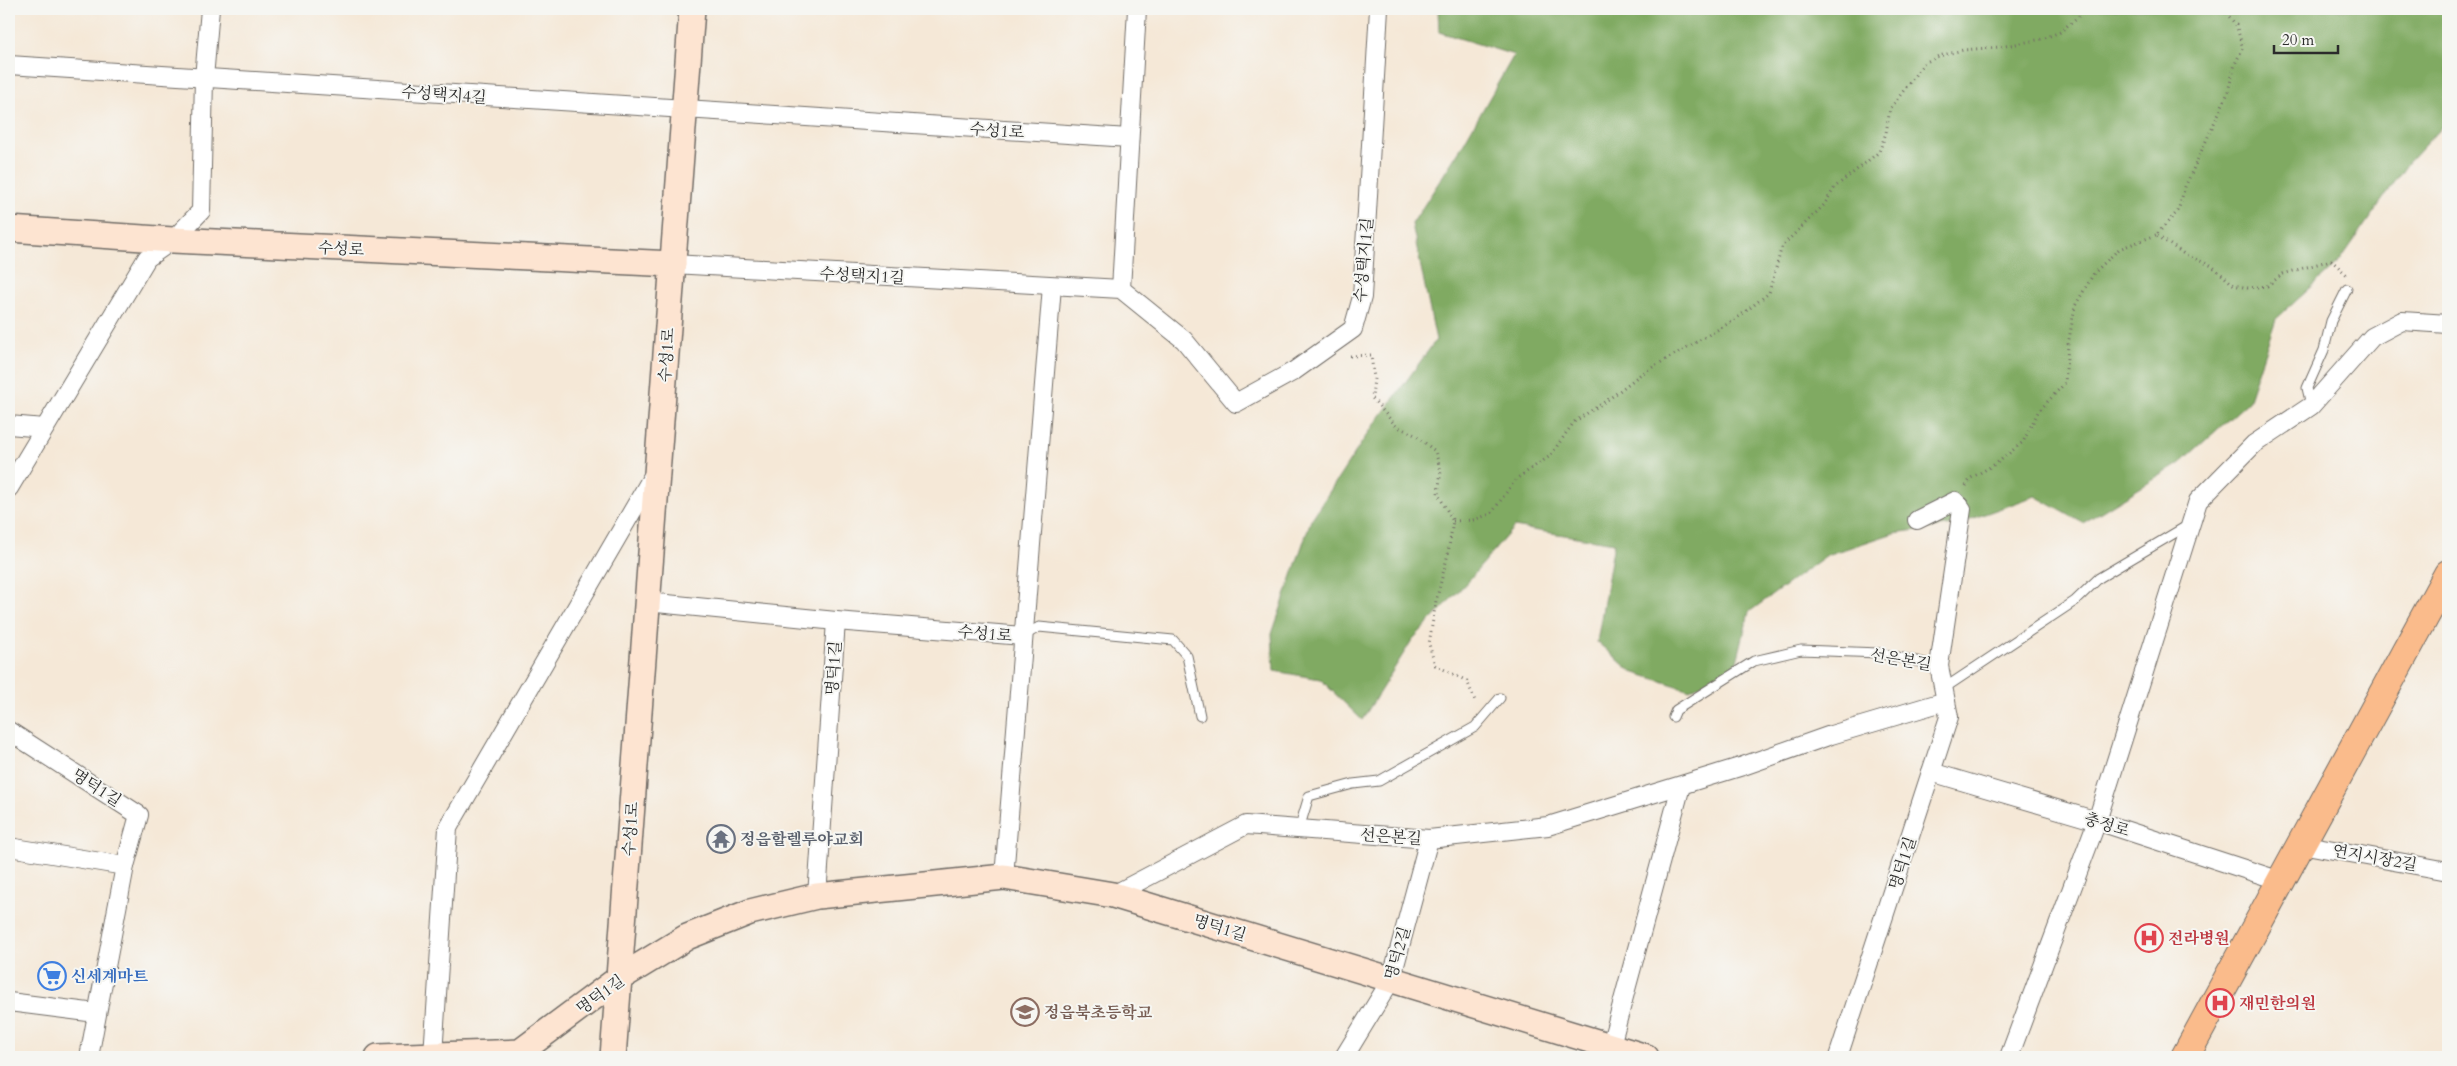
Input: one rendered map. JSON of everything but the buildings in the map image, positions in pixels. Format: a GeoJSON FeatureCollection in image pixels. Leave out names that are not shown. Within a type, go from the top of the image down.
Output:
{"type":"FeatureCollection","features":[{"type":"Feature","properties":{"kind":"main road"},"geometry":{"type":"LineString","coordinates":[[2186,1057],[2301,844],[2446,584]]}},
{"type":"Feature","properties":{"kind":"street"},"geometry":{"type":"LineString","coordinates":[[9,488],[147,258],[173,240],[201,210],[204,78],[210,9]]}},
{"type":"Feature","properties":{"kind":"street","name":"수성1로"},"geometry":{"type":"LineString","coordinates":[[612,1057],[692,9]]}},
{"type":"Feature","properties":{"kind":"street"},"geometry":{"type":"LineString","coordinates":[[1121,288],[1137,9]]}},
{"type":"Feature","properties":{"kind":"street","name":"수성택지1길"},"geometry":{"type":"LineString","coordinates":[[673,264],[1052,286],[1121,288],[1184,340],[1236,403],[1294,371],[1353,329],[1362,297],[1379,9]]}},
{"type":"Feature","properties":{"kind":"street","name":"수성택지4길"},"geometry":{"type":"LineString","coordinates":[[9,65],[685,109]]}},
{"type":"Feature","properties":{"kind":"street","name":"수성1로"},"geometry":{"type":"LineString","coordinates":[[685,109],[1129,138]]}},
{"type":"Feature","properties":{"kind":"street","name":"수성로"},"geometry":{"type":"LineString","coordinates":[[9,228],[173,240],[673,264]]}},
{"type":"Feature","properties":{"kind":"street"},"geometry":{"type":"LineString","coordinates":[[1004,877],[1052,286]]}},
{"type":"Feature","properties":{"kind":"street"},"geometry":{"type":"LineString","coordinates":[[2009,1057],[2097,821],[2198,501],[2254,444],[2311,406],[2372,337],[2402,321],[2448,324]]}},
{"type":"Feature","properties":{"kind":"street"},"geometry":{"type":"LineString","coordinates":[[9,425],[44,428]]}},
{"type":"Feature","properties":{"kind":"street"},"geometry":{"type":"LineString","coordinates":[[433,1055],[448,828],[657,469]]}},
{"type":"Feature","properties":{"kind":"street"},"geometry":{"type":"LineString","coordinates":[[1917,520],[1956,501]]}},
{"type":"Feature","properties":{"kind":"street","name":"선은본길"},"geometry":{"type":"LineString","coordinates":[[1939,666],[1962,509],[1956,501]]}},
{"type":"Feature","properties":{"kind":"street","name":"수성1로"},"geometry":{"type":"LineString","coordinates":[[647,602],[836,621],[1023,636]]}},
{"type":"Feature","properties":{"kind":"street","name":"명덕1길"},"geometry":{"type":"LineString","coordinates":[[817,896],[836,621]]}},
{"type":"Feature","properties":{"kind":"street","name":"명덕1길"},"geometry":{"type":"LineString","coordinates":[[1838,1057],[1949,717],[1939,666]]}},
{"type":"Feature","properties":{"kind":"street","name":"선은본길"},"geometry":{"type":"LineString","coordinates":[[1113,895],[1246,825],[1429,839],[1548,826],[1681,786],[1944,695]]}},
{"type":"Feature","properties":{"kind":"street","name":"명덕1길"},"geometry":{"type":"LineString","coordinates":[[9,731],[139,814],[125,866],[89,1057]]}},
{"type":"Feature","properties":{"kind":"street","name":"충정로"},"geometry":{"type":"LineString","coordinates":[[1931,772],[2097,821],[2281,881]]}},
{"type":"Feature","properties":{"kind":"street"},"geometry":{"type":"LineString","coordinates":[[1610,1052],[1681,786]]}},
{"type":"Feature","properties":{"kind":"street","name":"명덕2길"},"geometry":{"type":"LineString","coordinates":[[1344,1057],[1391,980],[1429,839]]}},
{"type":"Feature","properties":{"kind":"street","name":"연지시장2길"},"geometry":{"type":"LineString","coordinates":[[2301,844],[2448,870]]}},
{"type":"Feature","properties":{"kind":"street"},"geometry":{"type":"LineString","coordinates":[[9,847],[125,866]]}},
{"type":"Feature","properties":{"kind":"street","name":"명덕1길"},"geometry":{"type":"LineString","coordinates":[[378,1057],[520,1052],[618,979],[687,937],[750,912],[817,896],[1004,877],[1113,895],[1391,980],[1610,1052],[1646,1057]]}},
{"type":"Feature","properties":{"kind":"street"},"geometry":{"type":"LineString","coordinates":[[9,1002],[96,1014]]}},
{"type":"Feature","properties":{"kind":"lane"},"geometry":{"type":"LineString","coordinates":[[2311,406],[2307,388],[2324,350],[2331,321],[2347,289]]}},
{"type":"Feature","properties":{"kind":"lane"},"geometry":{"type":"LineString","coordinates":[[1944,695],[2075,601],[2099,578],[2191,524]]}},
{"type":"Feature","properties":{"kind":"lane"},"geometry":{"type":"LineString","coordinates":[[1023,636],[1039,628],[1173,640],[1187,656],[1200,716]]}},
{"type":"Feature","properties":{"kind":"lane","name":"선은본길"},"geometry":{"type":"LineString","coordinates":[[1673,717],[1676,710],[1754,661],[1801,650],[1879,653],[1939,666]]}},
{"type":"Feature","properties":{"kind":"lane"},"geometry":{"type":"LineString","coordinates":[[1299,829],[1308,796],[1353,784],[1379,781],[1475,727],[1500,698]]}},
{"type":"Feature","properties":{"kind":"path"},"geometry":{"type":"LineString","coordinates":[[1452,521],[1473,520],[1491,514],[1516,479],[1550,456],[1574,422],[1609,399],[1641,374],[1736,319],[1769,293],[1782,246],[1824,205],[1835,187],[1879,152],[1886,133],[1890,109],[1924,63],[1939,56],[1963,50],[2000,47],[2042,39],[2060,32],[2087,9]]}},
{"type":"Feature","properties":{"kind":"path"},"geometry":{"type":"LineString","coordinates":[[1956,501],[1971,478],[1997,463],[2023,442],[2038,412],[2065,383],[2068,345],[2075,306],[2094,274],[2120,249],[2156,235],[2178,211],[2185,187],[2227,95],[2235,64],[2243,48],[2236,25],[2223,9]]}},
{"type":"Feature","properties":{"kind":"path"},"geometry":{"type":"LineString","coordinates":[[2156,235],[2184,254],[2212,266],[2234,285],[2248,288],[2267,286],[2283,274],[2332,260],[2349,277],[2347,289]]}},
{"type":"Feature","properties":{"kind":"path"},"geometry":{"type":"LineString","coordinates":[[1344,358],[1352,355],[1371,356],[1374,378],[1372,398],[1396,426],[1415,435],[1435,451],[1441,471],[1438,494],[1452,521],[1448,554],[1436,601],[1429,644],[1435,665],[1467,682],[1481,720]]}},
{"type":"Feature","properties":{"kind":"green space"},"geometry":{"type":"Polygon","coordinates":[[[1438,9],[2448,9],[2448,120],[2408,163],[2339,262],[2276,319],[2248,402],[2179,464],[2083,523],[2035,496],[1954,525],[1894,533],[1827,555],[1749,612],[1736,666],[1690,690],[1632,672],[1597,642],[1614,543],[1514,527],[1469,580],[1412,640],[1362,720],[1320,679],[1274,671],[1272,634],[1311,520],[1364,439],[1436,340],[1412,224],[1462,146],[1514,55],[1439,32],[1438,9]]]}},
{"type":"Feature","properties":{"kind":"place","name":"정읍할렐루야교회"},"geometry":{"type":"Point","coordinates":[721,839]}},
{"type":"Feature","properties":{"kind":"place","name":"전라병원"},"geometry":{"type":"Point","coordinates":[2149,938]}},
{"type":"Feature","properties":{"kind":"place","name":"신세계마트"},"geometry":{"type":"Point","coordinates":[52,976]}},
{"type":"Feature","properties":{"kind":"place","name":"재민한의원"},"geometry":{"type":"Point","coordinates":[2220,1003]}},
{"type":"Feature","properties":{"kind":"place","name":"정읍북초등학교"},"geometry":{"type":"Point","coordinates":[1025,1012]}}]}
